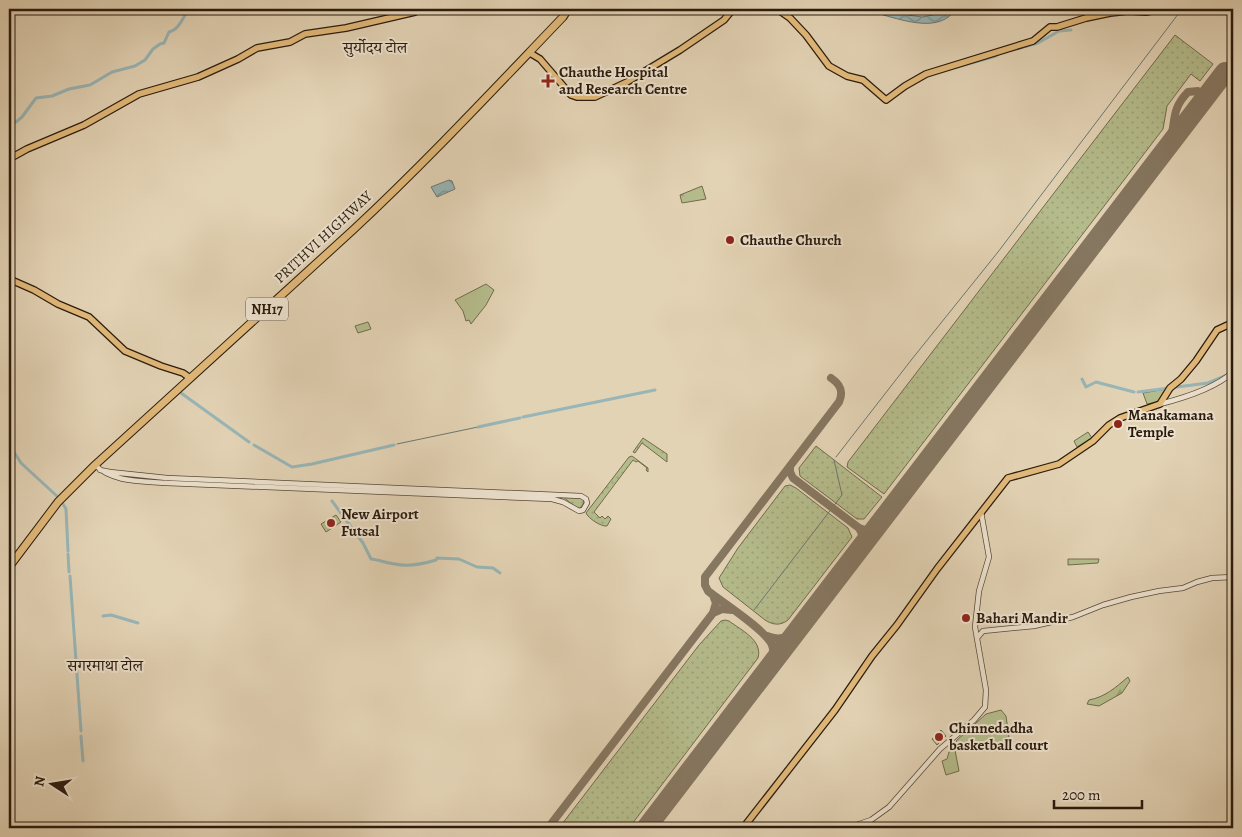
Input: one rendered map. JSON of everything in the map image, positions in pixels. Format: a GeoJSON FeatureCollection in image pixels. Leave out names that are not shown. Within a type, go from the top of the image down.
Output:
{"type":"FeatureCollection","features":[{"type":"Feature","properties":{"kind":"highway","name":"PRITHVI HIGHWAY"},"geometry":{"type":"LineString","coordinates":[[9,567],[58,502],[98,467],[190,378],[353,230],[530,53],[563,18],[568,9]]}},
{"type":"Feature","properties":{"kind":"main road"},"geometry":{"type":"LineString","coordinates":[[9,159],[27,149],[84,125],[139,94],[198,77],[257,48],[290,42],[305,34],[346,28],[415,12],[420,9]]}},
{"type":"Feature","properties":{"kind":"main road"},"geometry":{"type":"LineString","coordinates":[[530,53],[540,59],[571,95],[595,97],[627,82],[680,50],[724,20],[733,9]]}},
{"type":"Feature","properties":{"kind":"main road"},"geometry":{"type":"LineString","coordinates":[[777,9],[790,18],[806,35],[829,66],[847,76],[863,80],[886,100],[926,74],[1033,41],[1050,27],[1057,27],[1086,18],[1128,11],[1146,12],[1162,9]]}},
{"type":"Feature","properties":{"kind":"main road"},"geometry":{"type":"LineString","coordinates":[[9,279],[34,290],[58,304],[89,317],[123,349],[161,366],[183,373],[190,378]]}},
{"type":"Feature","properties":{"kind":"main road"},"geometry":{"type":"LineString","coordinates":[[743,828],[829,718],[872,656],[1008,478],[1060,464],[1092,441],[1108,425],[1120,418],[1160,404],[1170,388],[1192,366],[1217,330],[1230,324],[1233,317],[1233,299]]}},
{"type":"Feature","properties":{"kind":"street"},"geometry":{"type":"LineString","coordinates":[[1160,404],[1212,386],[1233,372]]}},
{"type":"Feature","properties":{"kind":"street"},"geometry":{"type":"LineString","coordinates":[[98,467],[110,472],[167,478],[581,496],[585,497],[587,503],[583,510],[579,512],[562,502],[552,499],[167,483],[115,477],[104,473],[98,467]]}},
{"type":"Feature","properties":{"kind":"street"},"geometry":{"type":"LineString","coordinates":[[848,828],[871,820],[889,807],[940,749],[983,711],[986,701],[986,690],[975,627],[979,590],[989,557],[981,512]]}},
{"type":"Feature","properties":{"kind":"street"},"geometry":{"type":"LineString","coordinates":[[977,638],[983,631],[1034,626],[1074,617],[1103,605],[1131,597],[1183,588],[1212,578],[1233,577]]}},
{"type":"Feature","properties":{"kind":"green space"},"geometry":{"type":"Polygon","coordinates":[[[1175,35],[1213,64],[1200,81],[1191,74],[1167,106],[1163,129],[884,494],[847,467],[848,462],[1175,35]]]}},
{"type":"Feature","properties":{"kind":"green space"},"geometry":{"type":"Polygon","coordinates":[[[702,186],[706,199],[682,203],[680,195],[702,186]]]}},
{"type":"Feature","properties":{"kind":"green space"},"geometry":{"type":"Polygon","coordinates":[[[486,284],[494,290],[486,305],[471,324],[469,320],[466,321],[463,311],[455,300],[486,284]]]}},
{"type":"Feature","properties":{"kind":"green space"},"geometry":{"type":"Polygon","coordinates":[[[368,322],[371,329],[358,333],[355,326],[368,322]]]}},
{"type":"Feature","properties":{"kind":"green space"},"geometry":{"type":"Polygon","coordinates":[[[1166,389],[1158,402],[1147,404],[1143,393],[1166,389]]]}},
{"type":"Feature","properties":{"kind":"green space"},"geometry":{"type":"Polygon","coordinates":[[[1088,432],[1092,438],[1077,447],[1074,441],[1088,432]]]}},
{"type":"Feature","properties":{"kind":"green space"},"geometry":{"type":"Polygon","coordinates":[[[643,438],[667,454],[667,462],[642,443],[635,453],[633,452],[643,438]]]}},
{"type":"Feature","properties":{"kind":"green space"},"geometry":{"type":"Polygon","coordinates":[[[816,446],[882,497],[864,519],[857,519],[800,476],[799,468],[816,446]]]}},
{"type":"Feature","properties":{"kind":"green space"},"geometry":{"type":"Polygon","coordinates":[[[632,456],[648,468],[648,472],[647,468],[638,461],[633,460],[594,512],[600,518],[602,516],[605,519],[608,516],[611,519],[607,526],[598,524],[586,513],[629,457],[632,456]]]}},
{"type":"Feature","properties":{"kind":"green space"},"geometry":{"type":"Polygon","coordinates":[[[790,485],[848,528],[852,537],[788,620],[776,624],[765,620],[723,587],[719,578],[738,548],[785,486],[790,485]]]}},
{"type":"Feature","properties":{"kind":"green space"},"geometry":{"type":"Polygon","coordinates":[[[563,497],[581,498],[584,500],[584,503],[578,509],[563,497]]]}},
{"type":"Feature","properties":{"kind":"green space","name":"New Airport Futsal"},"geometry":{"type":"Polygon","coordinates":[[[336,515],[341,522],[326,532],[321,524],[336,515]]]}},
{"type":"Feature","properties":{"kind":"green space"},"geometry":{"type":"Polygon","coordinates":[[[1068,559],[1099,559],[1098,563],[1068,565],[1068,559]]]}},
{"type":"Feature","properties":{"kind":"green space"},"geometry":{"type":"Polygon","coordinates":[[[725,620],[750,636],[757,646],[758,658],[629,828],[559,828],[699,645],[721,621],[725,620]]]}},
{"type":"Feature","properties":{"kind":"green space"},"geometry":{"type":"Polygon","coordinates":[[[1128,677],[1130,681],[1122,693],[1099,706],[1087,704],[1089,700],[1105,694],[1128,677]]]}},
{"type":"Feature","properties":{"kind":"green space"},"geometry":{"type":"Polygon","coordinates":[[[1001,710],[1006,716],[1009,737],[1004,738],[1004,745],[975,743],[958,745],[956,741],[986,714],[1001,710]]]}},
{"type":"Feature","properties":{"kind":"green space","name":"Chinnedadha basketball court"},"geometry":{"type":"Polygon","coordinates":[[[941,730],[946,736],[937,745],[932,739],[941,730]]]}},
{"type":"Feature","properties":{"kind":"green space"},"geometry":{"type":"Polygon","coordinates":[[[955,750],[959,771],[946,775],[942,761],[947,759],[949,752],[955,750]]]}},
{"type":"Feature","properties":{"kind":"water"},"geometry":{"type":"Polygon","coordinates":[[[873,9],[896,9],[908,15],[922,17],[933,15],[943,9],[956,9],[941,21],[922,23],[883,15],[879,10],[873,9]]]}},
{"type":"Feature","properties":{"kind":"water"},"geometry":{"type":"Polygon","coordinates":[[[449,180],[452,181],[455,189],[437,197],[431,187],[449,180]]]}},
{"type":"Feature","properties":{"kind":"waterway"},"geometry":{"type":"LineString","coordinates":[[9,122],[16,122],[22,117],[36,98],[52,96],[69,89],[90,85],[112,72],[135,66],[145,60],[153,49],[164,43],[169,32],[178,26],[189,9]]}},
{"type":"Feature","properties":{"kind":"waterway"},"geometry":{"type":"LineString","coordinates":[[836,457],[998,252],[1182,9]]}},
{"type":"Feature","properties":{"kind":"waterway"},"geometry":{"type":"LineString","coordinates":[[1012,50],[1038,43],[1059,31],[1071,30]]}},
{"type":"Feature","properties":{"kind":"waterway"},"geometry":{"type":"LineString","coordinates":[[957,67],[998,54]]}},
{"type":"Feature","properties":{"kind":"waterway"},"geometry":{"type":"LineString","coordinates":[[1138,392],[1208,383],[1232,373],[1233,375]]}},
{"type":"Feature","properties":{"kind":"waterway"},"geometry":{"type":"LineString","coordinates":[[1082,379],[1086,387],[1096,382],[1134,392]]}},
{"type":"Feature","properties":{"kind":"waterway"},"geometry":{"type":"LineString","coordinates":[[523,417],[655,390]]}},
{"type":"Feature","properties":{"kind":"waterway"},"geometry":{"type":"LineString","coordinates":[[181,393],[249,442]]}},
{"type":"Feature","properties":{"kind":"waterway"},"geometry":{"type":"LineString","coordinates":[[478,427],[520,418]]}},
{"type":"Feature","properties":{"kind":"waterway"},"geometry":{"type":"LineString","coordinates":[[397,444],[478,427]]}},
{"type":"Feature","properties":{"kind":"waterway"},"geometry":{"type":"LineString","coordinates":[[9,444],[21,463],[59,498]]}},
{"type":"Feature","properties":{"kind":"waterway"},"geometry":{"type":"LineString","coordinates":[[254,445],[292,467],[394,445]]}},
{"type":"Feature","properties":{"kind":"waterway"},"geometry":{"type":"LineString","coordinates":[[754,610],[842,495],[834,460]]}},
{"type":"Feature","properties":{"kind":"waterway"},"geometry":{"type":"LineString","coordinates":[[332,501],[363,543],[371,559],[405,565],[426,563],[437,558],[459,559],[477,567],[493,568],[500,573]]}},
{"type":"Feature","properties":{"kind":"waterway"},"geometry":{"type":"LineString","coordinates":[[63,504],[66,509],[68,551]]}},
{"type":"Feature","properties":{"kind":"waterway"},"geometry":{"type":"LineString","coordinates":[[68,554],[69,572]]}},
{"type":"Feature","properties":{"kind":"waterway"},"geometry":{"type":"LineString","coordinates":[[70,576],[81,731]]}},
{"type":"Feature","properties":{"kind":"waterway"},"geometry":{"type":"LineString","coordinates":[[103,616],[111,615],[138,623]]}},
{"type":"Feature","properties":{"kind":"waterway"},"geometry":{"type":"LineString","coordinates":[[81,736],[83,761]]}},
{"type":"Feature","properties":{"kind":"taxiway"},"geometry":{"type":"LineString","coordinates":[[1166,149],[1170,141],[1178,107],[1188,92],[1198,91],[1205,95],[1206,104],[1202,110],[1189,119]]}},
{"type":"Feature","properties":{"kind":"taxiway"},"geometry":{"type":"LineString","coordinates":[[769,668],[773,651],[768,639],[762,632],[708,591],[705,585],[705,577],[839,402],[840,388],[831,378]]}},
{"type":"Feature","properties":{"kind":"taxiway"},"geometry":{"type":"LineString","coordinates":[[790,466],[793,478],[859,528],[868,531],[878,525]]}},
{"type":"Feature","properties":{"kind":"taxiway"},"geometry":{"type":"LineString","coordinates":[[859,528],[864,538],[860,549]]}},
{"type":"Feature","properties":{"kind":"taxiway"},"geometry":{"type":"LineString","coordinates":[[713,595],[716,603],[713,613],[722,609],[732,610]]}},
{"type":"Feature","properties":{"kind":"taxiway"},"geometry":{"type":"LineString","coordinates":[[548,828],[713,613]]}},
{"type":"Feature","properties":{"kind":"taxiway"},"geometry":{"type":"LineString","coordinates":[[767,636],[783,638],[797,630]]}},
{"type":"Feature","properties":{"kind":"runway"},"geometry":{"type":"LineString","coordinates":[[646,828],[1225,72]]}},
{"type":"Feature","properties":{"kind":"place","name":"Chauthe Hospital and Research Centre"},"geometry":{"type":"Point","coordinates":[548,81]}},
{"type":"Feature","properties":{"kind":"place","name":"Chauthe Church"},"geometry":{"type":"Point","coordinates":[730,240]}},
{"type":"Feature","properties":{"kind":"place","name":"Manakamana Temple"},"geometry":{"type":"Point","coordinates":[1118,424]}},
{"type":"Feature","properties":{"kind":"place","name":"New Airport Futsal"},"geometry":{"type":"Point","coordinates":[331,523]}},
{"type":"Feature","properties":{"kind":"place","name":"Bahari Mandir"},"geometry":{"type":"Point","coordinates":[966,618]}},
{"type":"Feature","properties":{"kind":"place","name":"Chinnedadha basketball court"},"geometry":{"type":"Point","coordinates":[939,737]}},
{"type":"Feature","properties":{"kind":"district","name":"सुर्योदय टोल"},"geometry":{"type":"Point","coordinates":[375,48]}},
{"type":"Feature","properties":{"kind":"district","name":"सगरमाथा टोल"},"geometry":{"type":"Point","coordinates":[105,666]}}]}
